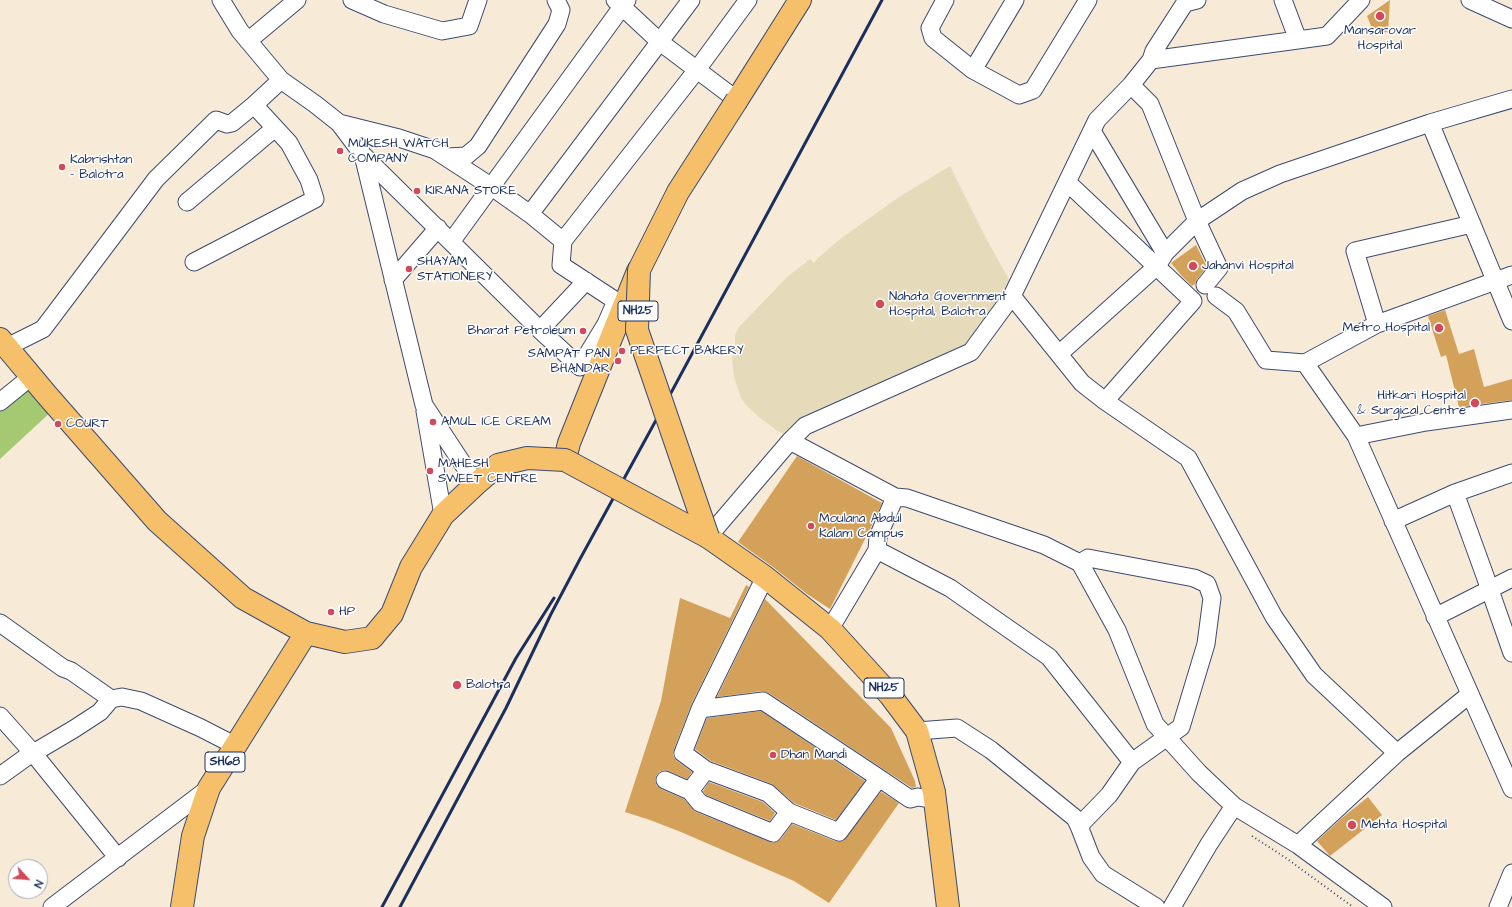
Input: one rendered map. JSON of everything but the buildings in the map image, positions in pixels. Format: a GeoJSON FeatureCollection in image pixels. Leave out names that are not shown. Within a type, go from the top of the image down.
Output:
{"type":"FeatureCollection","features":[{"type":"Feature","properties":{"kind":"main road","name":"NH25"},"geometry":{"type":"LineString","coordinates":[[800,0],[678,192],[639,270],[637,330],[708,537],[765,577],[830,629],[890,695],[917,732],[934,792],[948,907]]}},
{"type":"Feature","properties":{"kind":"main road"},"geometry":{"type":"LineString","coordinates":[[565,460],[569,443],[639,270]]}},
{"type":"Feature","properties":{"kind":"main road"},"geometry":{"type":"LineString","coordinates":[[4,343],[46,394],[157,521],[242,598],[306,633],[346,642],[372,638],[392,614],[411,567],[443,515],[498,465],[527,458],[565,460],[708,537]]}},
{"type":"Feature","properties":{"kind":"main road","name":"SH68"},"geometry":{"type":"LineString","coordinates":[[182,907],[193,836],[209,788],[306,633]]}},
{"type":"Feature","properties":{"kind":"street"},"geometry":{"type":"LineString","coordinates":[[222,0],[248,41],[281,80],[316,104],[339,123],[363,156],[438,228],[540,330],[580,367],[606,324],[616,302],[561,265],[563,241],[696,71],[748,0]]}},
{"type":"Feature","properties":{"kind":"street"},"geometry":{"type":"LineString","coordinates":[[248,41],[297,0]]}},
{"type":"Feature","properties":{"kind":"street"},"geometry":{"type":"LineString","coordinates":[[352,0],[384,14],[442,31],[469,26],[478,0]]}},
{"type":"Feature","properties":{"kind":"street"},"geometry":{"type":"LineString","coordinates":[[446,158],[466,156],[478,146],[557,24],[561,10],[556,0]]}},
{"type":"Feature","properties":{"kind":"street"},"geometry":{"type":"LineString","coordinates":[[530,214],[691,0]]}},
{"type":"Feature","properties":{"kind":"street"},"geometry":{"type":"LineString","coordinates":[[945,0],[930,28],[933,38],[973,70],[1019,96],[1033,90],[1088,0]]}},
{"type":"Feature","properties":{"kind":"street"},"geometry":{"type":"LineString","coordinates":[[973,70],[1015,0]]}},
{"type":"Feature","properties":{"kind":"street"},"geometry":{"type":"LineString","coordinates":[[1283,0],[1298,40]]}},
{"type":"Feature","properties":{"kind":"street"},"geometry":{"type":"LineString","coordinates":[[1151,60],[1327,36],[1361,0]]}},
{"type":"Feature","properties":{"kind":"street"},"geometry":{"type":"LineString","coordinates":[[1470,0],[1512,19]]}},
{"type":"Feature","properties":{"kind":"street"},"geometry":{"type":"LineString","coordinates":[[708,537],[790,441],[805,426],[971,352],[1012,296],[1097,120],[1131,85],[1151,60],[1154,51],[1188,1]]}},
{"type":"Feature","properties":{"kind":"street"},"geometry":{"type":"LineString","coordinates":[[451,242],[492,187],[621,2],[660,42],[696,71],[737,100]]}},
{"type":"Feature","properties":{"kind":"street"},"geometry":{"type":"LineString","coordinates":[[4,343],[43,329],[156,179],[216,120],[227,124],[232,122],[254,105],[281,80]]}},
{"type":"Feature","properties":{"kind":"street"},"geometry":{"type":"LineString","coordinates":[[1092,130],[1161,260],[1193,301],[1200,304],[1213,303],[1211,290],[1219,268],[1197,221],[1150,104],[1131,85]]}},
{"type":"Feature","properties":{"kind":"street"},"geometry":{"type":"LineString","coordinates":[[1059,354],[1161,260],[1197,221],[1242,191],[1280,174],[1430,123],[1512,99]]}},
{"type":"Feature","properties":{"kind":"street"},"geometry":{"type":"LineString","coordinates":[[194,262],[315,199],[309,180],[288,143],[254,105]]}},
{"type":"Feature","properties":{"kind":"street"},"geometry":{"type":"LineString","coordinates":[[339,123],[399,138],[435,150],[530,214],[563,241]]}},
{"type":"Feature","properties":{"kind":"street"},"geometry":{"type":"LineString","coordinates":[[1430,123],[1512,321]]}},
{"type":"Feature","properties":{"kind":"street"},"geometry":{"type":"LineString","coordinates":[[186,202],[275,128]]}},
{"type":"Feature","properties":{"kind":"street"},"geometry":{"type":"LineString","coordinates":[[363,156],[424,405],[443,515]]}},
{"type":"Feature","properties":{"kind":"street"},"geometry":{"type":"LineString","coordinates":[[1067,182],[1161,260]]}},
{"type":"Feature","properties":{"kind":"street"},"geometry":{"type":"LineString","coordinates":[[1376,324],[1355,251],[1472,224]]}},
{"type":"Feature","properties":{"kind":"street"},"geometry":{"type":"LineString","coordinates":[[393,280],[438,228]]}},
{"type":"Feature","properties":{"kind":"street"},"geometry":{"type":"LineString","coordinates":[[1211,290],[1236,311],[1266,360],[1306,363],[1376,324],[1512,275]]}},
{"type":"Feature","properties":{"kind":"street"},"geometry":{"type":"LineString","coordinates":[[540,330],[586,281]]}},
{"type":"Feature","properties":{"kind":"street"},"geometry":{"type":"LineString","coordinates":[[1012,296],[1082,383],[1105,401],[1188,458],[1274,617],[1314,674],[1397,753]]}},
{"type":"Feature","properties":{"kind":"street"},"geometry":{"type":"LineString","coordinates":[[1105,401],[1193,301]]}},
{"type":"Feature","properties":{"kind":"street"},"geometry":{"type":"LineString","coordinates":[[1306,363],[1356,436],[1512,790]]}},
{"type":"Feature","properties":{"kind":"street"},"geometry":{"type":"LineString","coordinates":[[0,402],[32,376]]}},
{"type":"Feature","properties":{"kind":"street"},"geometry":{"type":"LineString","coordinates":[[424,405],[476,484]]}},
{"type":"Feature","properties":{"kind":"street"},"geometry":{"type":"LineString","coordinates":[[1356,436],[1426,422],[1512,410]]}},
{"type":"Feature","properties":{"kind":"street"},"geometry":{"type":"LineString","coordinates":[[790,441],[895,497],[907,498],[1044,545],[1080,563],[1118,630],[1155,724],[1199,773],[1234,806],[1298,845],[1383,907]]}},
{"type":"Feature","properties":{"kind":"street"},"geometry":{"type":"LineString","coordinates":[[1393,521],[1454,493],[1512,473]]}},
{"type":"Feature","properties":{"kind":"street"},"geometry":{"type":"LineString","coordinates":[[1454,493],[1489,589],[1507,628],[1512,653]]}},
{"type":"Feature","properties":{"kind":"street"},"geometry":{"type":"LineString","coordinates":[[830,629],[877,550],[878,537],[895,497]]}},
{"type":"Feature","properties":{"kind":"street"},"geometry":{"type":"LineString","coordinates":[[877,550],[950,588],[1049,657],[1132,762]]}},
{"type":"Feature","properties":{"kind":"street"},"geometry":{"type":"LineString","coordinates":[[1079,826],[1109,795],[1132,762],[1166,736],[1181,727],[1206,644],[1212,598],[1207,584],[1194,578],[1088,558],[1080,563]]}},
{"type":"Feature","properties":{"kind":"street"},"geometry":{"type":"LineString","coordinates":[[765,577],[700,709],[683,753],[706,770],[768,794],[789,812],[839,832],[879,778]]}},
{"type":"Feature","properties":{"kind":"street"},"geometry":{"type":"LineString","coordinates":[[1435,617],[1512,578]]}},
{"type":"Feature","properties":{"kind":"street"},"geometry":{"type":"LineString","coordinates":[[0,623],[63,668],[70,671],[111,699]]}},
{"type":"Feature","properties":{"kind":"street"},"geometry":{"type":"LineString","coordinates":[[0,633],[22,639]]}},
{"type":"Feature","properties":{"kind":"street"},"geometry":{"type":"LineString","coordinates":[[1298,845],[1397,753],[1469,695]]}},
{"type":"Feature","properties":{"kind":"street"},"geometry":{"type":"LineString","coordinates":[[0,776],[33,753],[100,712],[111,699],[122,697],[141,701],[201,728],[236,746]]}},
{"type":"Feature","properties":{"kind":"street"},"geometry":{"type":"LineString","coordinates":[[700,709],[763,701],[910,799],[918,797],[935,800]]}},
{"type":"Feature","properties":{"kind":"street"},"geometry":{"type":"LineString","coordinates":[[0,716],[33,753],[118,858]]}},
{"type":"Feature","properties":{"kind":"street"},"geometry":{"type":"LineString","coordinates":[[917,732],[957,728],[991,750],[1075,818],[1091,858],[1102,874],[1156,907]]}},
{"type":"Feature","properties":{"kind":"street"},"geometry":{"type":"LineString","coordinates":[[690,791],[706,770]]}},
{"type":"Feature","properties":{"kind":"street"},"geometry":{"type":"LineString","coordinates":[[665,780],[690,791],[700,803],[773,833],[789,812]]}},
{"type":"Feature","properties":{"kind":"street"},"geometry":{"type":"LineString","coordinates":[[63,904],[118,858],[209,788]]}},
{"type":"Feature","properties":{"kind":"street"},"geometry":{"type":"LineString","coordinates":[[1172,907],[1209,844],[1234,806]]}},
{"type":"Feature","properties":{"kind":"street"},"geometry":{"type":"LineString","coordinates":[[1498,907],[1512,873]]}},
{"type":"Feature","properties":{"kind":"path"},"geometry":{"type":"LineString","coordinates":[[1251,835],[1286,858],[1353,907]]}},
{"type":"Feature","properties":{"kind":"shaded area","name":"Nahata Government Hospital, Balotra"},"geometry":{"type":"Polygon","coordinates":[[[950,166],[987,240],[1011,283],[968,351],[790,437],[776,430],[760,418],[741,398],[734,377],[732,359],[735,346],[735,336],[739,327],[787,277],[810,259],[814,263],[840,239],[899,197],[950,166]]]}},
{"type":"Feature","properties":{"kind":"green space"},"geometry":{"type":"Polygon","coordinates":[[[30,381],[53,410],[0,459],[0,409],[30,381]]]}},
{"type":"Feature","properties":{"kind":"railway"},"geometry":{"type":"LineString","coordinates":[[400,907],[506,708],[551,614],[580,559],[882,0]]}},
{"type":"Feature","properties":{"kind":"railway"},"geometry":{"type":"LineString","coordinates":[[382,907],[516,658],[554,598]]}},
{"type":"Feature","properties":{"kind":"place","name":"Mansarovar Hospital"},"geometry":{"type":"Point","coordinates":[1380,16]}},
{"type":"Feature","properties":{"kind":"place","name":"MUKESH WATCH COMPANY"},"geometry":{"type":"Point","coordinates":[340,151]}},
{"type":"Feature","properties":{"kind":"place","name":"Kabrishtan - Balotra"},"geometry":{"type":"Point","coordinates":[62,167]}},
{"type":"Feature","properties":{"kind":"place","name":"KIRANA STORE"},"geometry":{"type":"Point","coordinates":[417,191]}},
{"type":"Feature","properties":{"kind":"place","name":"Jahanvi Hospital"},"geometry":{"type":"Point","coordinates":[1193,266]}},
{"type":"Feature","properties":{"kind":"place","name":"SHAYAM STATIONERY"},"geometry":{"type":"Point","coordinates":[409,269]}},
{"type":"Feature","properties":{"kind":"place","name":"Nahata Government Hospital, Balotra"},"geometry":{"type":"Point","coordinates":[880,304]}},
{"type":"Feature","properties":{"kind":"place","name":"Metro Hospital"},"geometry":{"type":"Point","coordinates":[1439,328]}},
{"type":"Feature","properties":{"kind":"place","name":"Bharat Petroleum"},"geometry":{"type":"Point","coordinates":[583,331]}},
{"type":"Feature","properties":{"kind":"place","name":"PERFECT BAKERY"},"geometry":{"type":"Point","coordinates":[622,351]}},
{"type":"Feature","properties":{"kind":"place","name":"SAMPAT PAN BHANDAR"},"geometry":{"type":"Point","coordinates":[618,361]}},
{"type":"Feature","properties":{"kind":"place","name":"Hitkari Hospital & Surgical Centre"},"geometry":{"type":"Point","coordinates":[1475,403]}},
{"type":"Feature","properties":{"kind":"place","name":"AMUL ICE CREAM"},"geometry":{"type":"Point","coordinates":[433,422]}},
{"type":"Feature","properties":{"kind":"place","name":"COURT"},"geometry":{"type":"Point","coordinates":[58,424]}},
{"type":"Feature","properties":{"kind":"place","name":"MAHESH SWEET CENTRE"},"geometry":{"type":"Point","coordinates":[430,471]}},
{"type":"Feature","properties":{"kind":"place","name":"Moulana Abdul Kalam Campus"},"geometry":{"type":"Point","coordinates":[811,526]}},
{"type":"Feature","properties":{"kind":"place","name":"HP"},"geometry":{"type":"Point","coordinates":[331,612]}},
{"type":"Feature","properties":{"kind":"place","name":"Balotra"},"geometry":{"type":"Point","coordinates":[457,685]}},
{"type":"Feature","properties":{"kind":"place","name":"Dhan Mandi"},"geometry":{"type":"Point","coordinates":[773,755]}},
{"type":"Feature","properties":{"kind":"place","name":"Mehta Hospital"},"geometry":{"type":"Point","coordinates":[1352,825]}}]}
